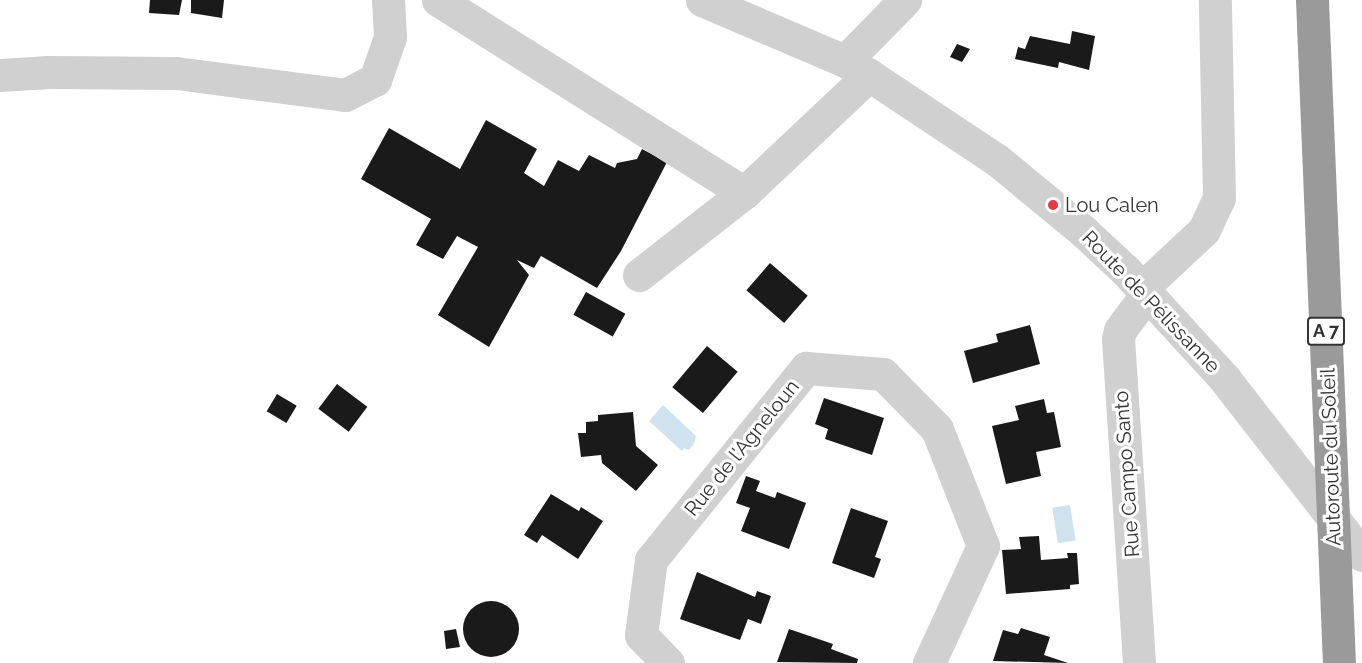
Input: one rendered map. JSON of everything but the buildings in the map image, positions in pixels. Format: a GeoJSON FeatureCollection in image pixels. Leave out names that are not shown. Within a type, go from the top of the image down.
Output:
{"type":"FeatureCollection","features":[{"type":"Feature","properties":{"kind":"highway","name":"Autoroute du Soleil"},"geometry":{"type":"LineString","coordinates":[[1312,0],[1340,663]]}},
{"type":"Feature","properties":{"kind":"street"},"geometry":{"type":"LineString","coordinates":[[0,75],[49,72],[176,73],[345,95],[375,80],[390,37],[388,0]]}},
{"type":"Feature","properties":{"kind":"street"},"geometry":{"type":"LineString","coordinates":[[438,0],[744,193]]}},
{"type":"Feature","properties":{"kind":"street","name":"Route de Pélissanne"},"geometry":{"type":"LineString","coordinates":[[702,0],[857,68],[997,160],[1083,231],[1144,291],[1224,378],[1362,555]]}},
{"type":"Feature","properties":{"kind":"street"},"geometry":{"type":"LineString","coordinates":[[639,275],[744,193],[857,68],[905,0]]}},
{"type":"Feature","properties":{"kind":"street","name":"Rue Campo Santo"},"geometry":{"type":"LineString","coordinates":[[1139,663],[1118,339],[1120,330],[1144,291],[1204,230],[1219,198],[1215,0]]}},
{"type":"Feature","properties":{"kind":"street","name":"Rue de l'Agneloun"},"geometry":{"type":"LineString","coordinates":[[668,663],[641,635],[651,560],[806,368],[883,374],[937,429],[983,546],[929,663]]}},
{"type":"Feature","properties":{"kind":"water"},"geometry":{"type":"Polygon","coordinates":[[[663,405],[696,436],[689,450],[684,448],[682,451],[649,421],[663,405]]]}},
{"type":"Feature","properties":{"kind":"water"},"geometry":{"type":"Polygon","coordinates":[[[1070,505],[1076,541],[1058,543],[1052,508],[1070,505]]]}},
{"type":"Feature","properties":{"kind":"place","name":"Lou Calen"},"geometry":{"type":"Point","coordinates":[1053,205]}}]}
